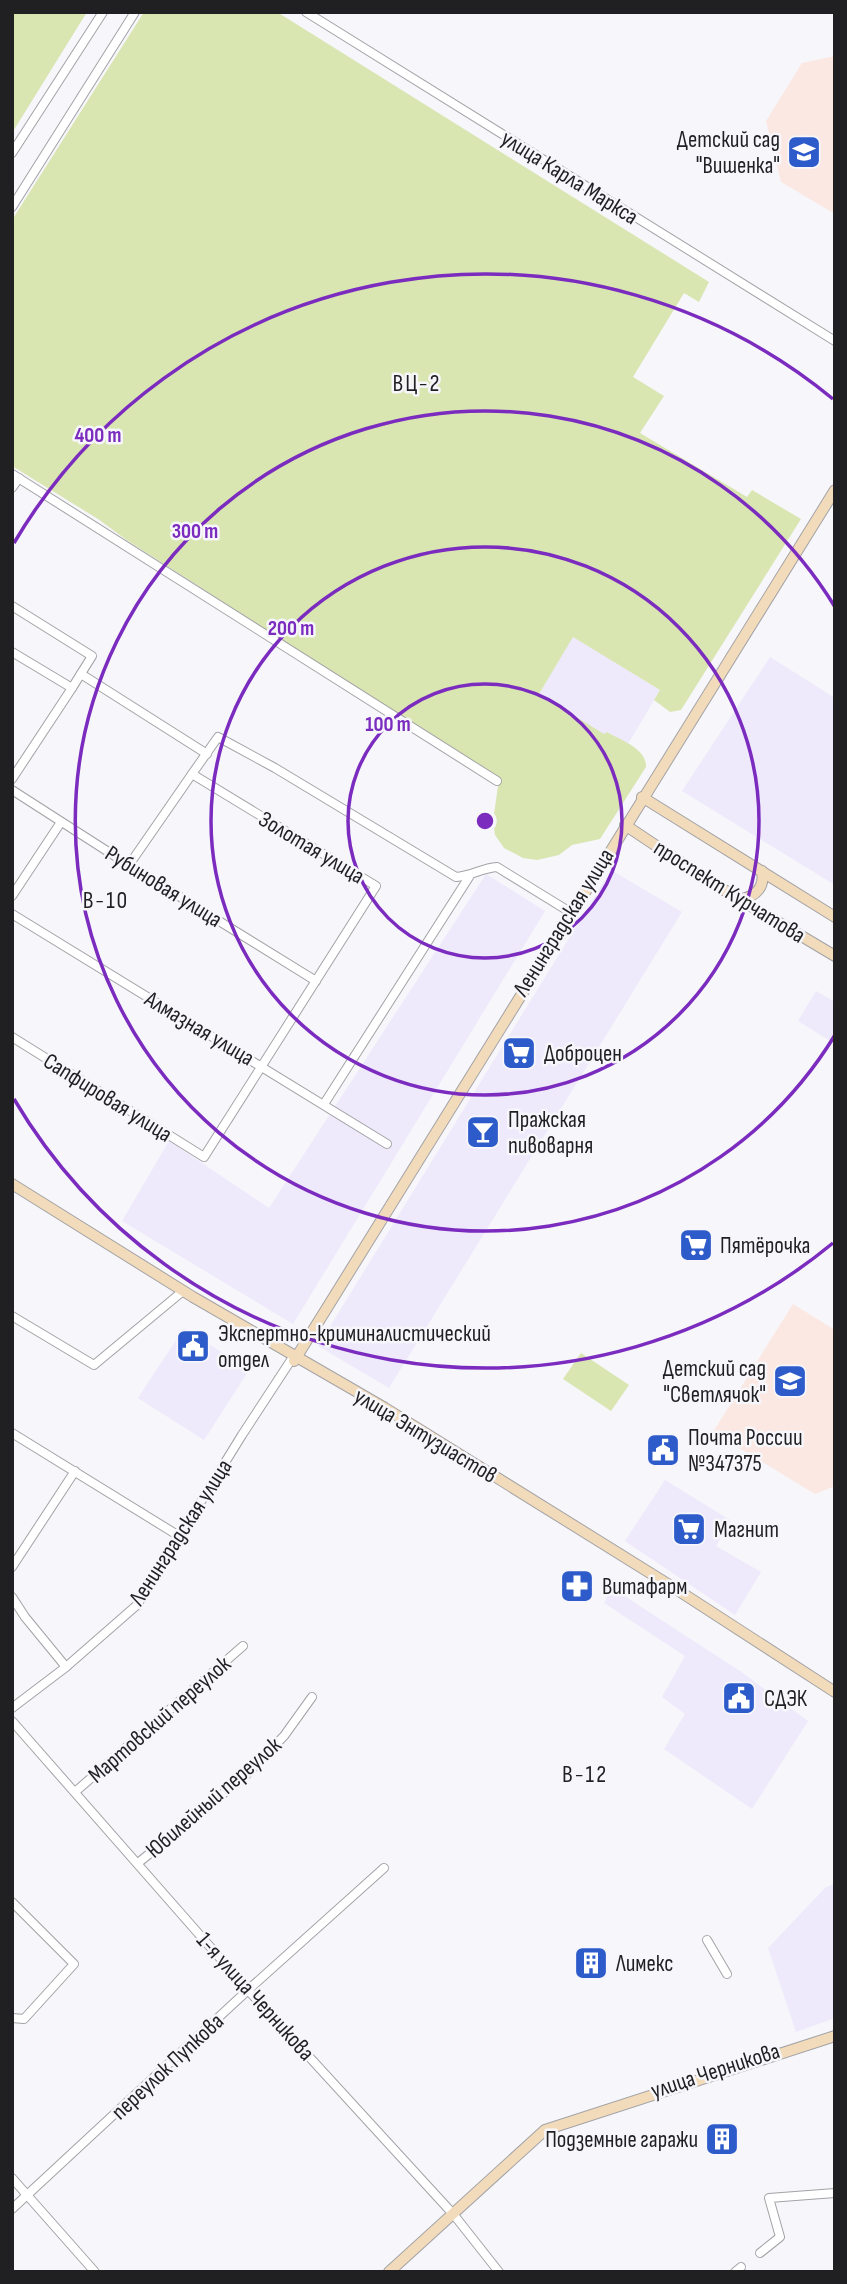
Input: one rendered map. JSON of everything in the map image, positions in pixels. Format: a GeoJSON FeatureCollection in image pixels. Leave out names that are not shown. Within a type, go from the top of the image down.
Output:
{"type":"FeatureCollection","features":[{"type":"Feature","properties":{"kind":"street"},"geometry":{"type":"LineString","coordinates":[[12,153],[103,12]]}},
{"type":"Feature","properties":{"kind":"street"},"geometry":{"type":"LineString","coordinates":[[12,207],[135,12]]}},
{"type":"Feature","properties":{"kind":"street","name":"улица Карла Маркса"},"geometry":{"type":"LineString","coordinates":[[306,12],[835,341]]}},
{"type":"Feature","properties":{"kind":"street"},"geometry":{"type":"LineString","coordinates":[[12,488],[15,476],[497,782]]}},
{"type":"Feature","properties":{"kind":"street","name":"Ленинградская улица"},"geometry":{"type":"LineString","coordinates":[[12,1708],[66,1667],[137,1605],[294,1359],[835,489]]}},
{"type":"Feature","properties":{"kind":"street"},"geometry":{"type":"LineString","coordinates":[[12,606],[92,656],[12,779]]}},
{"type":"Feature","properties":{"kind":"street"},"geometry":{"type":"LineString","coordinates":[[12,652],[72,688]]}},
{"type":"Feature","properties":{"kind":"street"},"geometry":{"type":"LineString","coordinates":[[81,674],[207,754]]}},
{"type":"Feature","properties":{"kind":"street"},"geometry":{"type":"LineString","coordinates":[[129,865],[218,737],[275,768],[456,877],[469,877]]}},
{"type":"Feature","properties":{"kind":"street","name":"Золотая улица"},"geometry":{"type":"LineString","coordinates":[[192,774],[376,886],[316,981]]}},
{"type":"Feature","properties":{"kind":"street","name":"Рубиновая улица"},"geometry":{"type":"LineString","coordinates":[[12,790],[316,981]]}},
{"type":"Feature","properties":{"kind":"street","name":"проспект Курчатова"},"geometry":{"type":"LineString","coordinates":[[643,798],[835,917]]}},
{"type":"Feature","properties":{"kind":"street"},"geometry":{"type":"LineString","coordinates":[[12,896],[61,822]]}},
{"type":"Feature","properties":{"kind":"street"},"geometry":{"type":"LineString","coordinates":[[626,825],[294,1359],[835,1699]]}},
{"type":"Feature","properties":{"kind":"street","name":"проспект Курчатова"},"geometry":{"type":"LineString","coordinates":[[626,825],[709,881],[835,956]]}},
{"type":"Feature","properties":{"kind":"street"},"geometry":{"type":"LineString","coordinates":[[324,1104],[469,877],[478,870],[497,867],[570,912]]}},
{"type":"Feature","properties":{"kind":"street"},"geometry":{"type":"LineString","coordinates":[[742,899],[759,890],[762,871]]}},
{"type":"Feature","properties":{"kind":"street","name":"Алмазная улица"},"geometry":{"type":"LineString","coordinates":[[12,914],[387,1144]]}},
{"type":"Feature","properties":{"kind":"street"},"geometry":{"type":"LineString","coordinates":[[261,1065],[316,981]]}},
{"type":"Feature","properties":{"kind":"street","name":"Сапфировая улица"},"geometry":{"type":"LineString","coordinates":[[12,1037],[204,1157],[261,1065]]}},
{"type":"Feature","properties":{"kind":"street","name":"улица Энтузиастов"},"geometry":{"type":"LineString","coordinates":[[12,1184],[294,1359],[385,1408],[835,1692]]}},
{"type":"Feature","properties":{"kind":"street"},"geometry":{"type":"LineString","coordinates":[[12,1315],[94,1365],[183,1291]]}},
{"type":"Feature","properties":{"kind":"street"},"geometry":{"type":"LineString","coordinates":[[12,1433],[179,1536]]}},
{"type":"Feature","properties":{"kind":"street"},"geometry":{"type":"LineString","coordinates":[[12,1566],[75,1471]]}},
{"type":"Feature","properties":{"kind":"street"},"geometry":{"type":"LineString","coordinates":[[12,1597],[25,1618],[66,1667]]}},
{"type":"Feature","properties":{"kind":"street","name":"Мартовский переулок"},"geometry":{"type":"LineString","coordinates":[[75,1792],[243,1646]]}},
{"type":"Feature","properties":{"kind":"street","name":"Юбилейный переулок"},"geometry":{"type":"LineString","coordinates":[[138,1863],[246,1776],[284,1736],[312,1697]]}},
{"type":"Feature","properties":{"kind":"street","name":"1-я улица Черникова"},"geometry":{"type":"LineString","coordinates":[[12,1721],[248,1990],[454,2215],[499,2272]]}},
{"type":"Feature","properties":{"kind":"street","name":"переулок Пупкова"},"geometry":{"type":"LineString","coordinates":[[12,2209],[384,1868]]}},
{"type":"Feature","properties":{"kind":"street"},"geometry":{"type":"LineString","coordinates":[[12,1902],[74,1964],[24,2019],[12,2018]]}},
{"type":"Feature","properties":{"kind":"street"},"geometry":{"type":"LineString","coordinates":[[707,1940],[727,1974]]}},
{"type":"Feature","properties":{"kind":"street","name":"улица Черникова"},"geometry":{"type":"LineString","coordinates":[[454,2215],[545,2130],[835,2034]]}},
{"type":"Feature","properties":{"kind":"street"},"geometry":{"type":"LineString","coordinates":[[12,2178],[95,2272]]}},
{"type":"Feature","properties":{"kind":"street"},"geometry":{"type":"LineString","coordinates":[[760,2253],[780,2236],[769,2199],[835,2193]]}},
{"type":"Feature","properties":{"kind":"street"},"geometry":{"type":"LineString","coordinates":[[389,2272],[454,2215]]}},
{"type":"Feature","properties":{"kind":"shaded area","name":"Детский сад \"Вишенка\""},"geometry":{"type":"Polygon","coordinates":[[[835,56],[835,214],[781,182],[766,121],[802,63],[835,56]]]}},
{"type":"Feature","properties":{"kind":"shaded area"},"geometry":{"type":"Polygon","coordinates":[[[573,636],[660,690],[628,744],[607,732],[604,735],[539,694],[573,636]]]}},
{"type":"Feature","properties":{"kind":"shaded area"},"geometry":{"type":"Polygon","coordinates":[[[770,657],[835,698],[835,885],[682,791],[770,657]]]}},
{"type":"Feature","properties":{"kind":"shaded area"},"geometry":{"type":"Polygon","coordinates":[[[611,870],[682,912],[389,1388],[318,1346],[611,870]]]}},
{"type":"Feature","properties":{"kind":"shaded area"},"geometry":{"type":"Polygon","coordinates":[[[486,874],[545,911],[293,1324],[122,1221],[169,1141],[269,1208],[486,874]]]}},
{"type":"Feature","properties":{"kind":"shaded area"},"geometry":{"type":"Polygon","coordinates":[[[816,991],[835,1002],[835,1044],[798,1021],[816,991]]]}},
{"type":"Feature","properties":{"kind":"shaded area","name":"Детский сад \"Светлячок\""},"geometry":{"type":"Polygon","coordinates":[[[793,1304],[835,1330],[835,1486],[815,1494],[713,1432],[793,1304]]]}},
{"type":"Feature","properties":{"kind":"shaded area"},"geometry":{"type":"Polygon","coordinates":[[[184,1328],[249,1370],[204,1440],[138,1398],[184,1328]]]}},
{"type":"Feature","properties":{"kind":"shaded area"},"geometry":{"type":"Polygon","coordinates":[[[665,1480],[730,1520],[716,1546],[761,1572],[735,1615],[625,1541],[665,1480]]]}},
{"type":"Feature","properties":{"kind":"shaded area"},"geometry":{"type":"Polygon","coordinates":[[[612,1588],[740,1671],[808,1721],[752,1809],[664,1749],[685,1714],[662,1697],[685,1656],[604,1603],[612,1588]]]}},
{"type":"Feature","properties":{"kind":"shaded area"},"geometry":{"type":"Polygon","coordinates":[[[835,1884],[835,2018],[796,2032],[768,1948],[826,1887],[835,1884]]]}},
{"type":"Feature","properties":{"kind":"green space"},"geometry":{"type":"Polygon","coordinates":[[[12,12],[87,12],[12,133],[12,12]]]}},
{"type":"Feature","properties":{"kind":"green space"},"geometry":{"type":"Polygon","coordinates":[[[144,12],[277,12],[709,282],[699,302],[684,293],[633,377],[664,396],[640,433],[747,497],[752,490],[801,519],[681,710],[670,712],[654,700],[660,690],[573,637],[539,694],[604,734],[607,732],[638,750],[646,767],[600,839],[572,845],[559,855],[537,860],[523,858],[504,848],[495,835],[493,821],[499,779],[12,466],[12,220],[144,12]]]}},
{"type":"Feature","properties":{"kind":"green space"},"geometry":{"type":"Polygon","coordinates":[[[581,1353],[629,1385],[611,1411],[563,1379],[581,1353]]]}},
{"type":"Feature","properties":{"kind":"place","name":"Детский сад \"Вишенка\""},"geometry":{"type":"Point","coordinates":[804,152]}},
{"type":"Feature","properties":{"kind":"place","name":"Доброцен"},"geometry":{"type":"Point","coordinates":[519,1053]}},
{"type":"Feature","properties":{"kind":"place","name":"Пражская пивоварня"},"geometry":{"type":"Point","coordinates":[483,1132]}},
{"type":"Feature","properties":{"kind":"place","name":"Пятёрочка"},"geometry":{"type":"Point","coordinates":[696,1245]}},
{"type":"Feature","properties":{"kind":"place","name":"Экспертно-криминалистический отдел"},"geometry":{"type":"Point","coordinates":[193,1346]}},
{"type":"Feature","properties":{"kind":"place","name":"Детский сад \"Светлячок\""},"geometry":{"type":"Point","coordinates":[790,1381]}},
{"type":"Feature","properties":{"kind":"place","name":"Почта России №347375"},"geometry":{"type":"Point","coordinates":[663,1450]}},
{"type":"Feature","properties":{"kind":"place","name":"Магнит"},"geometry":{"type":"Point","coordinates":[689,1529]}},
{"type":"Feature","properties":{"kind":"place","name":"Витафарм"},"geometry":{"type":"Point","coordinates":[577,1586]}},
{"type":"Feature","properties":{"kind":"place","name":"СДЭК"},"geometry":{"type":"Point","coordinates":[739,1698]}},
{"type":"Feature","properties":{"kind":"place","name":"Лимекс"},"geometry":{"type":"Point","coordinates":[591,1963]}},
{"type":"Feature","properties":{"kind":"place","name":"Подземные гаражи"},"geometry":{"type":"Point","coordinates":[722,2139]}},
{"type":"Feature","properties":{"kind":"district","name":"ВЦ-2"},"geometry":{"type":"Point","coordinates":[417,383]}},
{"type":"Feature","properties":{"kind":"district","name":"В-10"},"geometry":{"type":"Point","coordinates":[106,900]}},
{"type":"Feature","properties":{"kind":"district","name":"В-12"},"geometry":{"type":"Point","coordinates":[585,1774]}}]}
